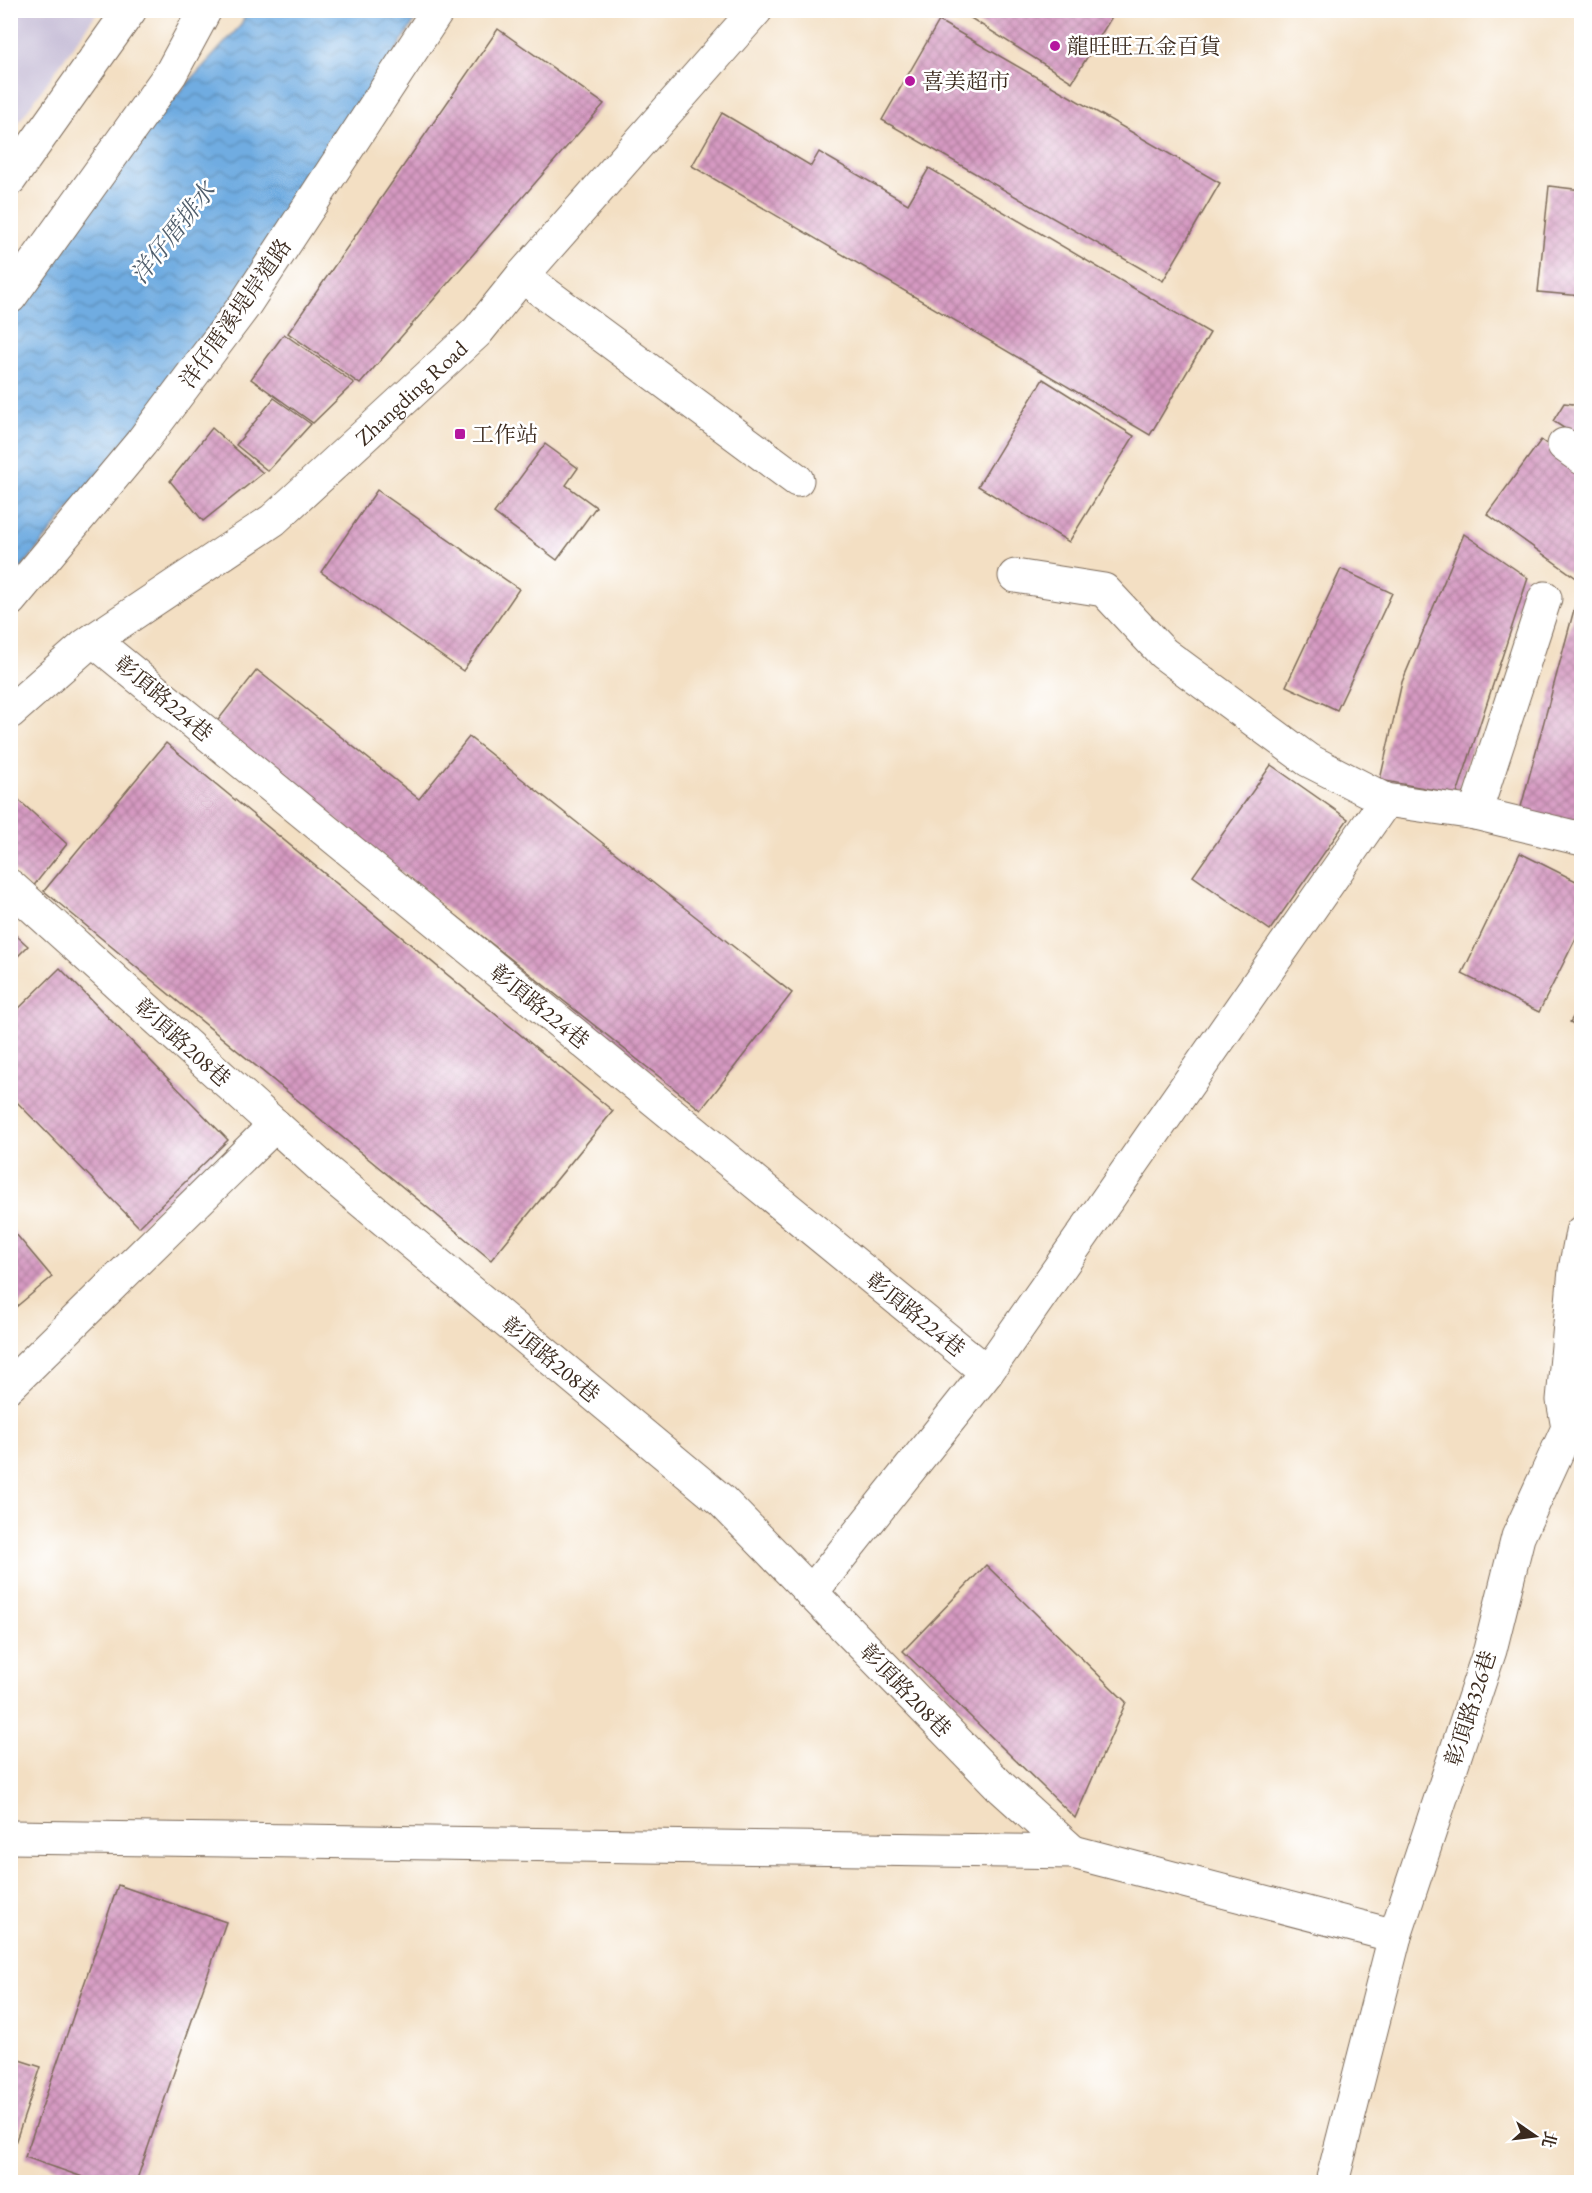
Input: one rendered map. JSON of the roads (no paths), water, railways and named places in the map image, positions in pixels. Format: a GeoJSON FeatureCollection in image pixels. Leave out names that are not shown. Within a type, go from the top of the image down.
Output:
{"type":"FeatureCollection","features":[{"type":"Feature","properties":{"kind":"street"},"geometry":{"type":"LineString","coordinates":[[10,179],[130,10]]}},
{"type":"Feature","properties":{"kind":"street"},"geometry":{"type":"LineString","coordinates":[[10,297],[171,73],[205,10]]}},
{"type":"Feature","properties":{"kind":"street","name":"洋仔厝溪堤岸道路"},"geometry":{"type":"LineString","coordinates":[[10,600],[141,443],[244,306],[438,10]]}},
{"type":"Feature","properties":{"kind":"street","name":"Zhangding Road"},"geometry":{"type":"LineString","coordinates":[[10,712],[93,640],[273,520],[477,332],[522,276],[756,10]]}},
{"type":"Feature","properties":{"kind":"street"},"geometry":{"type":"LineString","coordinates":[[522,276],[797,480]]}},
{"type":"Feature","properties":{"kind":"street"},"geometry":{"type":"LineString","coordinates":[[1016,576],[1104,590],[1172,660],[1308,760],[1386,800],[1475,813],[1581,839]]}},
{"type":"Feature","properties":{"kind":"street"},"geometry":{"type":"LineString","coordinates":[[1475,813],[1545,598]]}},
{"type":"Feature","properties":{"kind":"street","name":"彰頂路224巷"},"geometry":{"type":"LineString","coordinates":[[93,640],[987,1372]]}},
{"type":"Feature","properties":{"kind":"street"},"geometry":{"type":"LineString","coordinates":[[811,1593],[987,1372],[1386,800]]}},
{"type":"Feature","properties":{"kind":"street","name":"彰頂路208巷"},"geometry":{"type":"LineString","coordinates":[[10,886],[327,1172],[722,1501],[1000,1786],[1073,1852]]}},
{"type":"Feature","properties":{"kind":"street"},"geometry":{"type":"LineString","coordinates":[[10,1386],[275,1125]]}},
{"type":"Feature","properties":{"kind":"street","name":"彰頂路326巷"},"geometry":{"type":"LineString","coordinates":[[1332,2182],[1395,1936],[1490,1650],[1518,1538],[1569,1452],[1563,1400],[1575,1270],[1581,1232]]}},
{"type":"Feature","properties":{"kind":"street"},"geometry":{"type":"LineString","coordinates":[[10,1837],[1073,1852],[1395,1936]]}},
{"type":"Feature","properties":{"kind":"water","name":"洋仔厝排水"},"geometry":{"type":"Polygon","coordinates":[[[247,11],[421,11],[236,304],[11,581],[10,278],[241,25],[247,11]]]}},
{"type":"Feature","properties":{"kind":"place","name":"龍旺旺五金百貨"},"geometry":{"type":"Point","coordinates":[1055,46]}},
{"type":"Feature","properties":{"kind":"place","name":"喜美超市"},"geometry":{"type":"Point","coordinates":[910,81]}},
{"type":"Feature","properties":{"kind":"place","name":"工作站"},"geometry":{"type":"Point","coordinates":[460,434]}}]}
